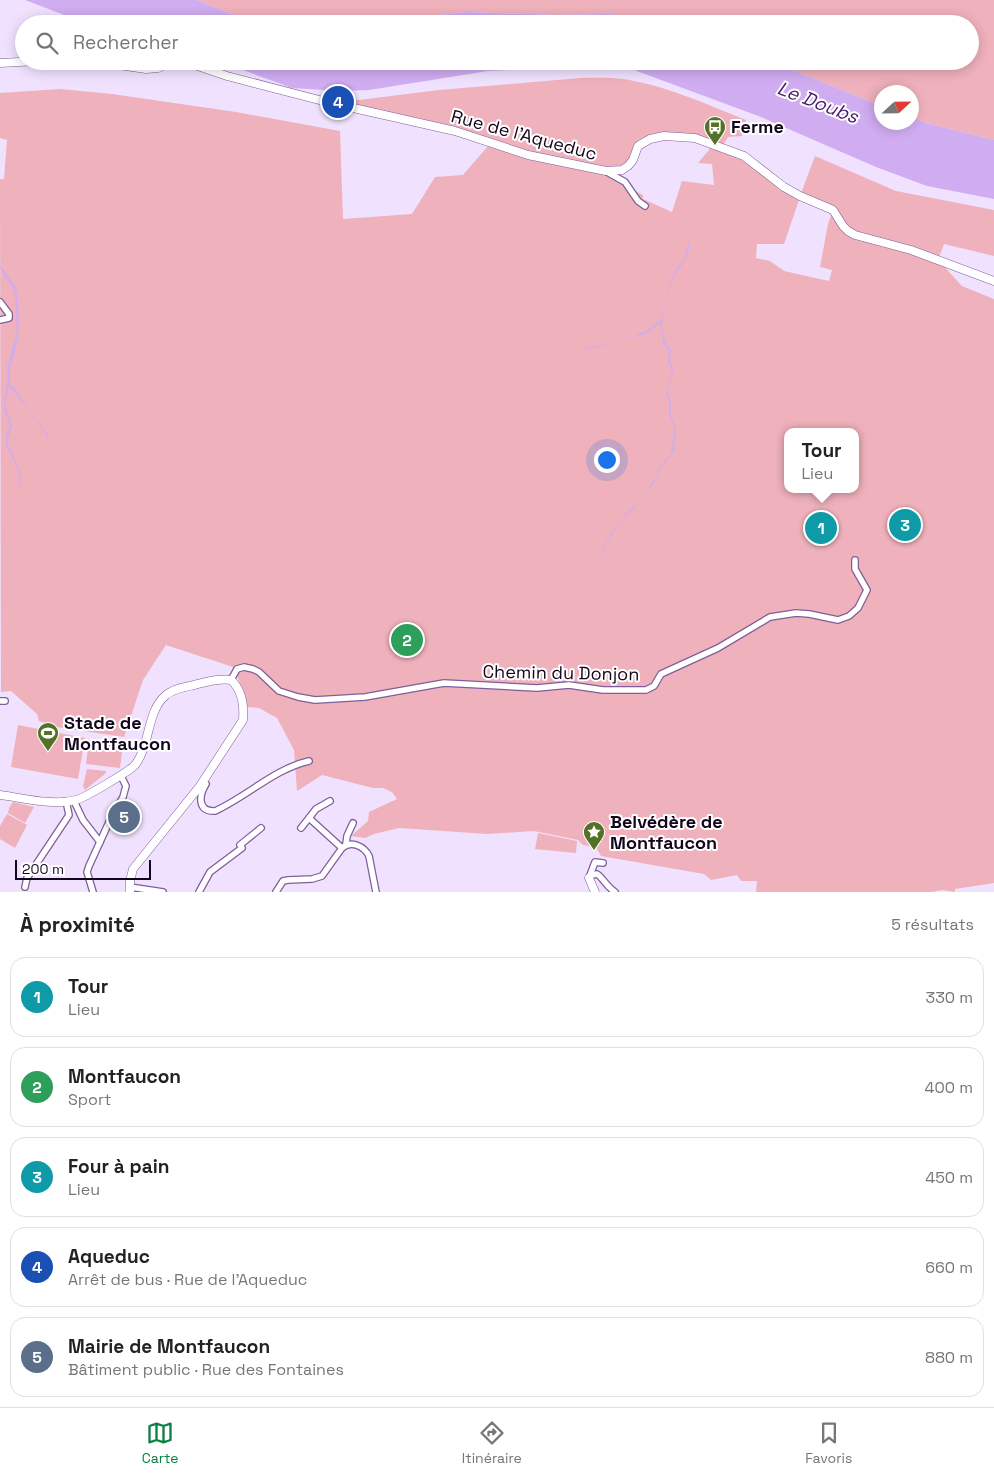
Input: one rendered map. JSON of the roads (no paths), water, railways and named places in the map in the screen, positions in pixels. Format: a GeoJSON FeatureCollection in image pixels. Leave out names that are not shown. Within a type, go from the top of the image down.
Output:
{"type":"FeatureCollection","features":[{"type":"Feature","properties":{"kind":"street"},"geometry":{"type":"LineString","coordinates":[[0,64],[15,63]]}},
{"type":"Feature","properties":{"kind":"street","name":"Rue de l'Aqueduc"},"geometry":{"type":"LineString","coordinates":[[208,70],[327,102],[455,131],[528,155],[606,171],[622,170],[628,166],[633,160],[638,146],[650,139],[664,136],[695,138],[744,156],[784,187],[833,210],[843,226],[855,235],[920,253],[994,280]]}},
{"type":"Feature","properties":{"kind":"street"},"geometry":{"type":"LineString","coordinates":[[606,171],[625,182],[638,201],[645,206]]}},
{"type":"Feature","properties":{"kind":"street"},"geometry":{"type":"LineString","coordinates":[[0,302],[9,314],[9,318],[0,320]]}},
{"type":"Feature","properties":{"kind":"street","name":"Chemin du Donjon"},"geometry":{"type":"LineString","coordinates":[[231,680],[237,669],[244,667],[260,672],[280,691],[298,697],[321,700],[365,697],[444,684],[537,688],[570,685],[603,690],[646,690],[654,686],[661,674],[718,648],[770,617],[780,614],[802,614],[838,620],[849,616],[858,608],[867,590],[855,569],[855,560]]}},
{"type":"Feature","properties":{"kind":"street"},"geometry":{"type":"LineString","coordinates":[[0,795],[48,801],[80,799],[121,776],[135,765],[147,740],[154,712],[164,696],[183,688],[209,682],[231,680],[239,691],[242,700],[244,709],[243,720],[200,786],[134,869],[130,890],[163,892]]}},
{"type":"Feature","properties":{"kind":"street"},"geometry":{"type":"LineString","coordinates":[[217,760],[217,765],[200,792],[200,798],[205,808],[211,811],[223,807],[282,771],[296,764],[309,761]]}},
{"type":"Feature","properties":{"kind":"street"},"geometry":{"type":"LineString","coordinates":[[94,892],[87,872],[125,791],[124,781],[121,776]]}},
{"type":"Feature","properties":{"kind":"street"},"geometry":{"type":"LineString","coordinates":[[70,801],[82,820],[100,842]]}},
{"type":"Feature","properties":{"kind":"street"},"geometry":{"type":"LineString","coordinates":[[25,887],[27,878],[69,815],[70,801]]}},
{"type":"Feature","properties":{"kind":"street"},"geometry":{"type":"LineString","coordinates":[[301,828],[316,809],[330,801]]}},
{"type":"Feature","properties":{"kind":"street"},"geometry":{"type":"LineString","coordinates":[[309,818],[344,846],[356,844],[368,852],[376,892]]}},
{"type":"Feature","properties":{"kind":"street"},"geometry":{"type":"LineString","coordinates":[[276,892],[282,882],[322,876],[344,846],[353,824]]}},
{"type":"Feature","properties":{"kind":"street"},"geometry":{"type":"LineString","coordinates":[[199,892],[210,872],[242,848],[240,845],[261,828]]}},
{"type":"Feature","properties":{"kind":"street"},"geometry":{"type":"LineString","coordinates":[[595,892],[589,878],[594,862],[603,863]]}},
{"type":"Feature","properties":{"kind":"street"},"geometry":{"type":"LineString","coordinates":[[589,878],[592,875],[600,875],[604,884],[615,892]]}},
{"type":"Feature","properties":{"kind":"water"},"geometry":{"type":"Polygon","coordinates":[[[25,0],[197,0],[234,15],[64,15],[25,0]]]}},
{"type":"Feature","properties":{"kind":"water"},"geometry":{"type":"Polygon","coordinates":[[[466,12],[558,15],[439,15],[466,12]]]}},
{"type":"Feature","properties":{"kind":"water"},"geometry":{"type":"Polygon","coordinates":[[[610,14],[615,15],[558,15],[610,14]]]}},
{"type":"Feature","properties":{"kind":"water"},"geometry":{"type":"Polygon","coordinates":[[[243,70],[509,70],[488,71],[369,90],[341,91],[292,88],[243,70]]]}},
{"type":"Feature","properties":{"kind":"water","name":"Le Doubs"},"geometry":{"type":"Polygon","coordinates":[[[634,70],[793,70],[874,103],[874,130],[919,130],[919,120],[994,140],[994,199],[927,186],[876,167],[761,117],[634,70]]]}},
{"type":"Feature","properties":{"kind":"water"},"geometry":{"type":"Polygon","coordinates":[[[689,242],[686,258],[671,284],[662,325],[666,344],[671,349],[670,359],[673,371],[667,392],[671,403],[671,416],[676,428],[674,452],[662,466],[654,483],[643,497],[662,464],[671,454],[675,428],[669,415],[669,403],[666,394],[672,370],[668,361],[669,349],[664,346],[660,323],[645,334],[618,341],[646,331],[662,318],[671,279],[679,265],[684,261],[689,242]]]}},
{"type":"Feature","properties":{"kind":"water"},"geometry":{"type":"Polygon","coordinates":[[[0,265],[15,286],[17,293],[19,329],[10,367],[10,385],[15,389],[48,435],[48,439],[30,412],[9,387],[5,404],[12,426],[7,442],[19,468],[20,488],[18,468],[6,445],[10,424],[5,413],[4,402],[8,379],[7,368],[17,332],[15,293],[2,272],[0,265]]]}},
{"type":"Feature","properties":{"kind":"water"},"geometry":{"type":"Polygon","coordinates":[[[613,343],[586,350],[585,349],[613,343]]]}},
{"type":"Feature","properties":{"kind":"water"},"geometry":{"type":"Polygon","coordinates":[[[641,499],[623,518],[613,533],[603,549],[596,567],[602,549],[611,534],[624,516],[641,499]]]}},
{"type":"Feature","properties":{"kind":"place","name":"Aqueduc"},"geometry":{"type":"Point","coordinates":[338,102]}},
{"type":"Feature","properties":{"kind":"place","name":"Ferme"},"geometry":{"type":"Point","coordinates":[715,146]}},
{"type":"Feature","properties":{"kind":"place","name":"Four à pain"},"geometry":{"type":"Point","coordinates":[905,525]}},
{"type":"Feature","properties":{"kind":"place","name":"Tour"},"geometry":{"type":"Point","coordinates":[821,528]}},
{"type":"Feature","properties":{"kind":"place","name":"Montfaucon"},"geometry":{"type":"Point","coordinates":[407,640]}},
{"type":"Feature","properties":{"kind":"place","name":"Stade de Montfaucon"},"geometry":{"type":"Point","coordinates":[48,752]}},
{"type":"Feature","properties":{"kind":"place","name":"Mairie de Montfaucon"},"geometry":{"type":"Point","coordinates":[124,817]}},
{"type":"Feature","properties":{"kind":"place","name":"Belvédère de Montfaucon"},"geometry":{"type":"Point","coordinates":[594,851]}}]}
